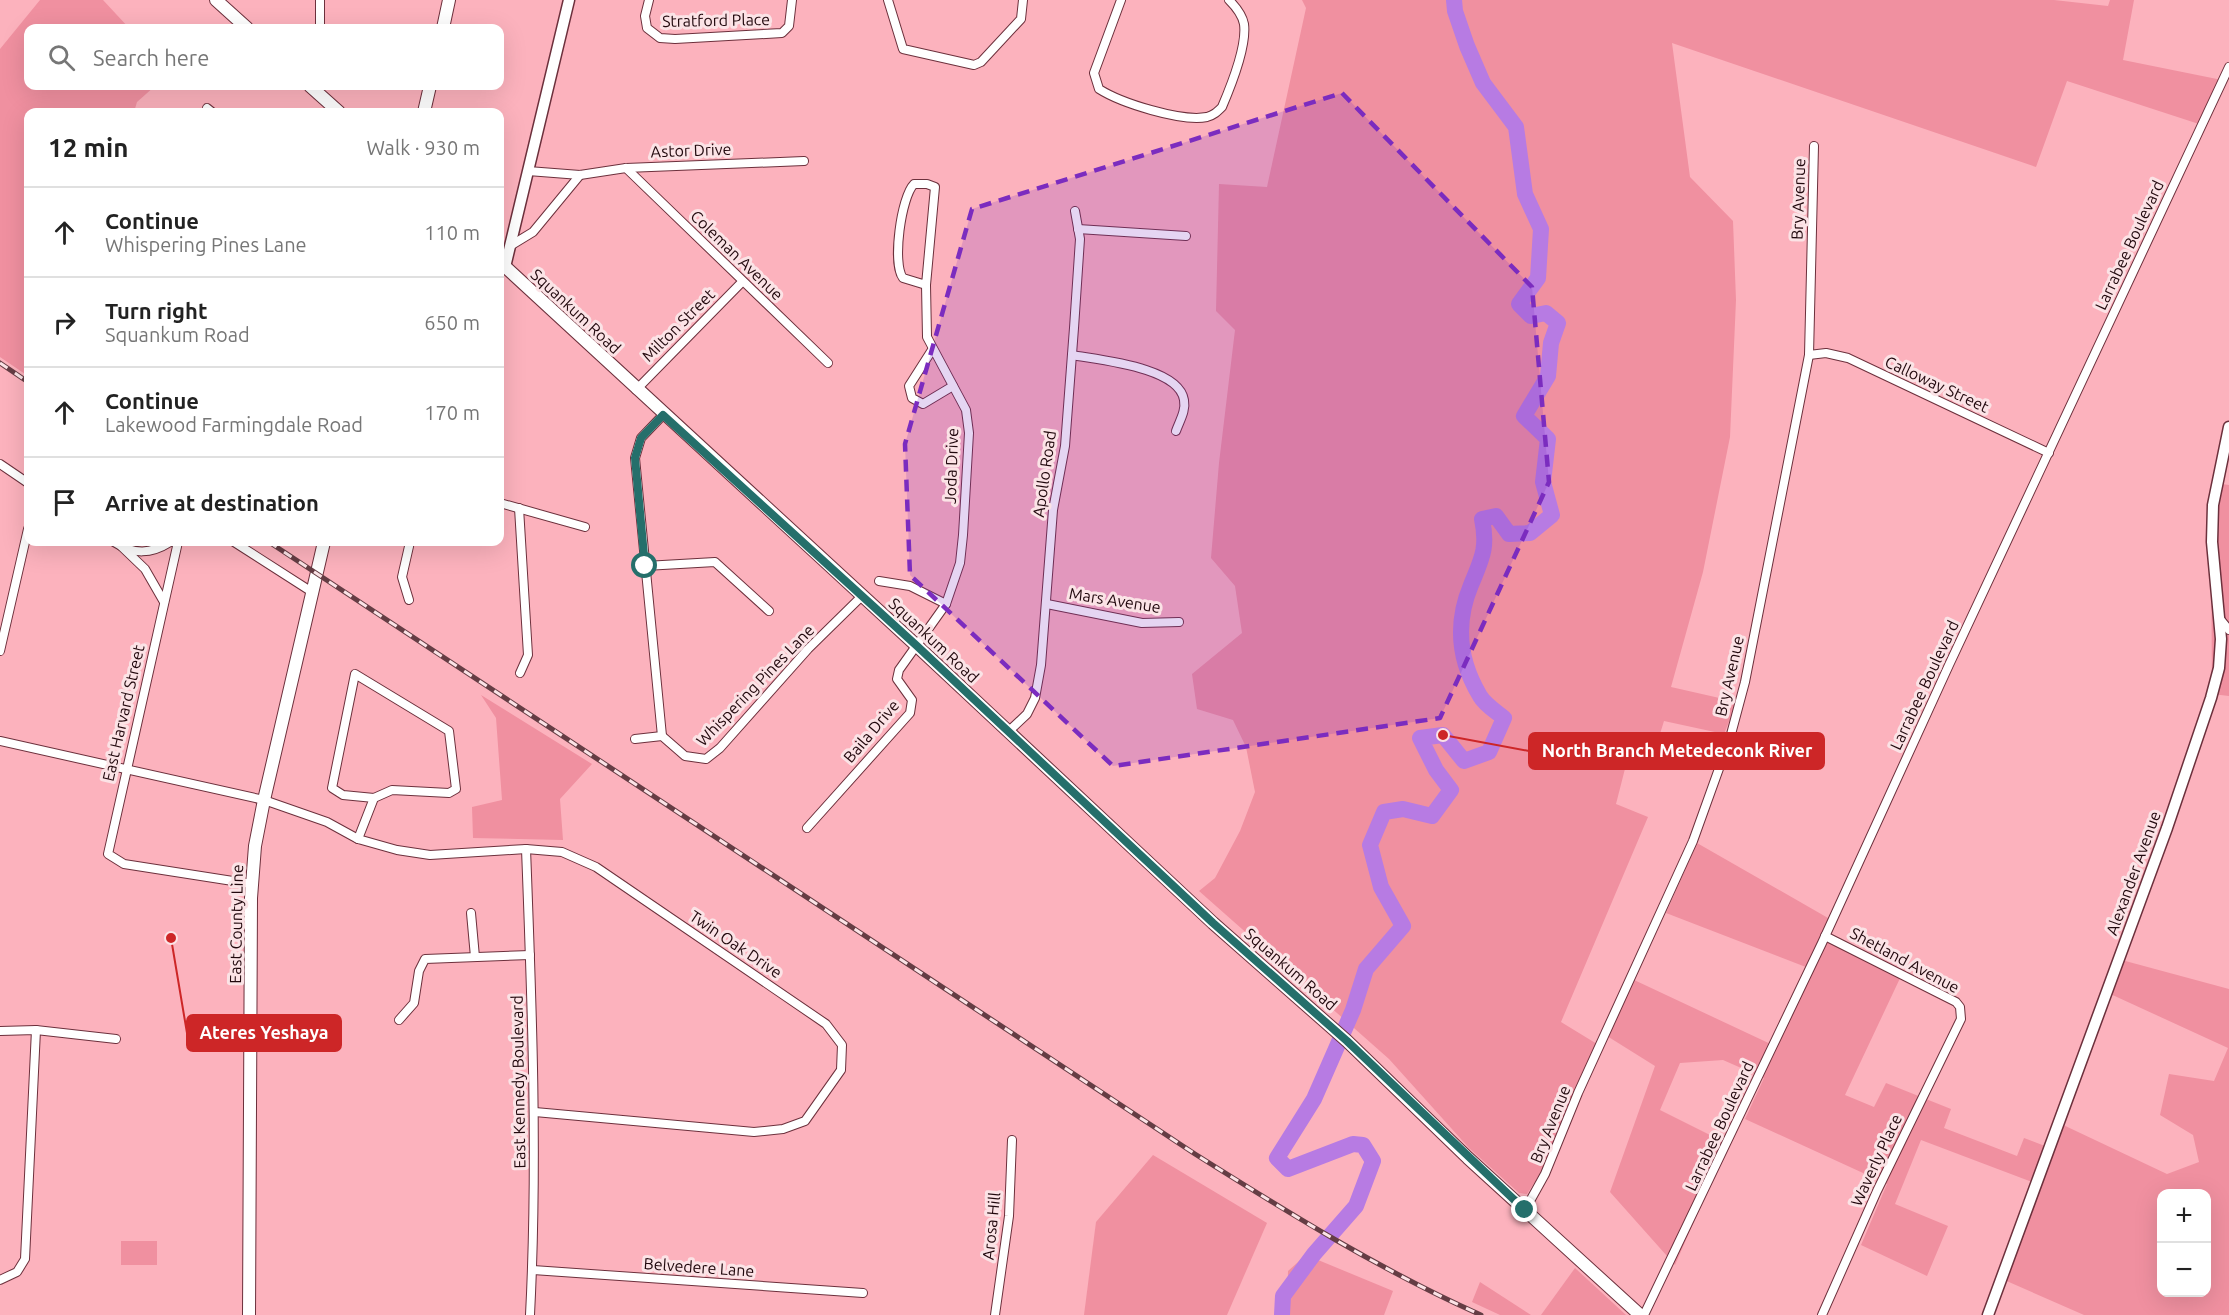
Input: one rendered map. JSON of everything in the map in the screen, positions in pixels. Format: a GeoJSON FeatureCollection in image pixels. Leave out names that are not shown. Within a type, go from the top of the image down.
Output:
{"type":"FeatureCollection","features":[{"type":"Feature","properties":{"kind":"main road"},"geometry":{"type":"LineString","coordinates":[[216,0],[243,24]]}},
{"type":"Feature","properties":{"kind":"main road"},"geometry":{"type":"LineString","coordinates":[[444,24],[449,0]]}},
{"type":"Feature","properties":{"kind":"main road"},"geometry":{"type":"LineString","coordinates":[[320,90],[336,108]]}},
{"type":"Feature","properties":{"kind":"main road"},"geometry":{"type":"LineString","coordinates":[[425,108],[429,90]]}},
{"type":"Feature","properties":{"kind":"main road","name":"Squankum Road"},"geometry":{"type":"LineString","coordinates":[[504,266],[663,415],[1009,731],[1213,923],[1347,1041],[1525,1210],[1642,1315]]}},
{"type":"Feature","properties":{"kind":"main road","name":"East County Line"},"geometry":{"type":"LineString","coordinates":[[249,1315],[252,884],[255,846],[323,546]]}},
{"type":"Feature","properties":{"kind":"street"},"geometry":{"type":"LineString","coordinates":[[320,0],[320,24]]}},
{"type":"Feature","properties":{"kind":"street"},"geometry":{"type":"LineString","coordinates":[[504,260],[510,246],[569,0]]}},
{"type":"Feature","properties":{"kind":"street","name":"Stratford Place"},"geometry":{"type":"LineString","coordinates":[[649,0],[645,16],[647,28],[660,38],[675,39],[782,33],[789,26],[792,0]]}},
{"type":"Feature","properties":{"kind":"street"},"geometry":{"type":"LineString","coordinates":[[888,0],[903,49],[974,65],[981,62],[1021,19],[1023,0]]}},
{"type":"Feature","properties":{"kind":"street"},"geometry":{"type":"LineString","coordinates":[[1121,0],[1094,73],[1099,89],[1132,104],[1180,116],[1201,117],[1215,114],[1222,107],[1240,55],[1244,22],[1238,10],[1229,0]]}},
{"type":"Feature","properties":{"kind":"street","name":"Larrabee Boulevard"},"geometry":{"type":"LineString","coordinates":[[1642,1315],[1825,936],[2229,67]]}},
{"type":"Feature","properties":{"kind":"street","name":"Bry Avenue"},"geometry":{"type":"LineString","coordinates":[[1525,1210],[1545,1174],[1578,1093],[1693,841],[1730,738],[1745,682],[1809,355],[1814,146]]}},
{"type":"Feature","properties":{"kind":"street","name":"Astor Drive"},"geometry":{"type":"LineString","coordinates":[[528,171],[580,175],[626,168],[804,161]]}},
{"type":"Feature","properties":{"kind":"street","name":"Coleman Avenue"},"geometry":{"type":"LineString","coordinates":[[626,168],[828,363]]}},
{"type":"Feature","properties":{"kind":"street"},"geometry":{"type":"LineString","coordinates":[[510,246],[533,232],[580,175]]}},
{"type":"Feature","properties":{"kind":"street","name":"Joda Drive"},"geometry":{"type":"LineString","coordinates":[[917,646],[946,604],[960,563],[969,433],[966,410],[927,338],[926,285],[935,187],[927,184],[914,184],[904,203],[897,266],[903,278],[926,285]]}},
{"type":"Feature","properties":{"kind":"street","name":"Apollo Road"},"geometry":{"type":"LineString","coordinates":[[1009,731],[1026,714],[1035,698],[1047,604],[1053,510],[1065,446],[1072,355],[1078,230],[1075,211]]}},
{"type":"Feature","properties":{"kind":"street"},"geometry":{"type":"LineString","coordinates":[[1078,230],[1186,236]]}},
{"type":"Feature","properties":{"kind":"street","name":"Milton Street"},"geometry":{"type":"LineString","coordinates":[[636,390],[742,282]]}},
{"type":"Feature","properties":{"kind":"street"},"geometry":{"type":"LineString","coordinates":[[932,350],[909,386],[912,398],[923,404],[928,403],[953,386]]}},
{"type":"Feature","properties":{"kind":"street","name":"Calloway Street"},"geometry":{"type":"LineString","coordinates":[[1809,355],[1826,353],[1848,358],[2049,453]]}},
{"type":"Feature","properties":{"kind":"street"},"geometry":{"type":"LineString","coordinates":[[1072,355],[1143,369],[1161,374],[1177,384],[1184,397],[1184,412],[1176,431]]}},
{"type":"Feature","properties":{"kind":"street"},"geometry":{"type":"LineString","coordinates":[[635,739],[662,736],[635,458],[641,438],[663,415]]}},
{"type":"Feature","properties":{"kind":"street","name":"Alexander Avenue"},"geometry":{"type":"LineString","coordinates":[[1988,1315],[2163,837],[2211,698],[2221,650],[2212,542],[2213,505],[2229,427]]}},
{"type":"Feature","properties":{"kind":"street"},"geometry":{"type":"LineString","coordinates":[[0,464],[24,480]]}},
{"type":"Feature","properties":{"kind":"street"},"geometry":{"type":"LineString","coordinates":[[504,504],[585,527]]}},
{"type":"Feature","properties":{"kind":"street"},"geometry":{"type":"LineString","coordinates":[[519,508],[528,655],[520,673]]}},
{"type":"Feature","properties":{"kind":"street"},"geometry":{"type":"LineString","coordinates":[[0,651],[24,546]]}},
{"type":"Feature","properties":{"kind":"street"},"geometry":{"type":"LineString","coordinates":[[120,546],[145,569],[164,602]]}},
{"type":"Feature","properties":{"kind":"street"},"geometry":{"type":"LineString","coordinates":[[123,546],[137,552],[156,550],[163,546]]}},
{"type":"Feature","properties":{"kind":"street","name":"East Harvard Street"},"geometry":{"type":"LineString","coordinates":[[177,546],[125,769],[108,854],[124,864],[252,884]]}},
{"type":"Feature","properties":{"kind":"street"},"geometry":{"type":"LineString","coordinates":[[240,546],[312,592]]}},
{"type":"Feature","properties":{"kind":"street"},"geometry":{"type":"LineString","coordinates":[[409,546],[402,577],[409,600]]}},
{"type":"Feature","properties":{"kind":"street"},"geometry":{"type":"LineString","coordinates":[[645,566],[715,562],[769,610]]}},
{"type":"Feature","properties":{"kind":"street"},"geometry":{"type":"LineString","coordinates":[[879,581],[910,586],[946,604]]}},
{"type":"Feature","properties":{"kind":"street","name":"Whispering Pines Lane"},"geometry":{"type":"LineString","coordinates":[[662,736],[686,756],[706,759],[720,748],[808,649],[862,596]]}},
{"type":"Feature","properties":{"kind":"street","name":"Mars Avenue"},"geometry":{"type":"LineString","coordinates":[[1047,604],[1142,623],[1179,622]]}},
{"type":"Feature","properties":{"kind":"street"},"geometry":{"type":"LineString","coordinates":[[2220,619],[2229,630]]}},
{"type":"Feature","properties":{"kind":"street","name":"Baila Drive"},"geometry":{"type":"LineString","coordinates":[[807,828],[910,713],[912,700],[897,675],[917,646]]}},
{"type":"Feature","properties":{"kind":"street"},"geometry":{"type":"LineString","coordinates":[[358,839],[374,798],[392,790],[449,793],[456,789],[456,775],[449,731],[355,674],[332,788],[343,795],[374,798]]}},
{"type":"Feature","properties":{"kind":"street","name":"Twin Oak Drive"},"geometry":{"type":"LineString","coordinates":[[0,741],[264,800],[327,822],[358,839],[397,850],[430,855],[526,849],[562,852],[596,867],[826,1024],[842,1045],[841,1070],[805,1121],[783,1129],[754,1132],[535,1112]]}},
{"type":"Feature","properties":{"kind":"street","name":"East Kennedy Boulevard"},"geometry":{"type":"LineString","coordinates":[[526,849],[535,1112],[533,1270],[530,1315]]}},
{"type":"Feature","properties":{"kind":"street"},"geometry":{"type":"LineString","coordinates":[[471,913],[475,957]]}},
{"type":"Feature","properties":{"kind":"street","name":"Shetland Avenue"},"geometry":{"type":"LineString","coordinates":[[1825,936],[1956,1002],[1960,1007],[1960,1018]]}},
{"type":"Feature","properties":{"kind":"street"},"geometry":{"type":"LineString","coordinates":[[399,1020],[414,1003],[419,971],[425,959],[530,955]]}},
{"type":"Feature","properties":{"kind":"street","name":"Waverly Place"},"geometry":{"type":"LineString","coordinates":[[1822,1315],[1880,1185],[1960,1018]]}},
{"type":"Feature","properties":{"kind":"street"},"geometry":{"type":"LineString","coordinates":[[0,1031],[36,1030],[116,1039]]}},
{"type":"Feature","properties":{"kind":"street"},"geometry":{"type":"LineString","coordinates":[[0,1280],[17,1272],[25,1259],[36,1030]]}},
{"type":"Feature","properties":{"kind":"street","name":"Arosa Hill"},"geometry":{"type":"LineString","coordinates":[[995,1315],[1009,1216],[1012,1140]]}},
{"type":"Feature","properties":{"kind":"street","name":"Belvedere Lane"},"geometry":{"type":"LineString","coordinates":[[533,1270],[862,1293]]}},
{"type":"Feature","properties":{"kind":"highlighted area"},"geometry":{"type":"Polygon","coordinates":[[[1342,93],[1532,287],[1549,482],[1440,718],[1113,766],[910,575],[905,444],[972,209],[1342,93]]]}},
{"type":"Feature","properties":{"kind":"shaded area"},"geometry":{"type":"Polygon","coordinates":[[[40,0],[103,0],[125,24],[24,24],[24,90],[150,90],[137,102],[135,108],[24,108],[24,373],[0,357],[0,49],[40,0]]]}},
{"type":"Feature","properties":{"kind":"shaded area"},"geometry":{"type":"Polygon","coordinates":[[[1302,0],[2054,0],[2108,6],[2110,0],[2134,0],[2123,60],[2222,80],[2202,125],[2067,81],[2036,167],[1672,43],[1690,177],[1733,221],[1736,300],[1730,437],[1703,572],[1671,687],[1737,702],[1724,734],[1664,721],[1650,766],[1627,761],[1616,804],[1648,817],[1561,1022],[1597,1044],[1542,1171],[1527,1194],[1519,1193],[1469,1148],[1389,1059],[1199,891],[1215,878],[1240,831],[1255,792],[1246,747],[1233,720],[1197,709],[1192,674],[1242,633],[1235,586],[1211,558],[1219,463],[1235,330],[1216,311],[1219,184],[1267,187],[1306,8],[1302,0]]]}},
{"type":"Feature","properties":{"kind":"shaded area"},"geometry":{"type":"Polygon","coordinates":[[[2215,483],[2229,485],[2229,696],[2212,694],[2211,527],[2215,483]]]}},
{"type":"Feature","properties":{"kind":"shaded area"},"geometry":{"type":"Polygon","coordinates":[[[481,695],[592,764],[560,799],[563,840],[473,838],[472,807],[502,800],[496,718],[481,695]]]}},
{"type":"Feature","properties":{"kind":"shaded area"},"geometry":{"type":"Polygon","coordinates":[[[1697,843],[1835,922],[1827,939],[1902,974],[1845,1095],[1874,1107],[1886,1083],[1951,1109],[1944,1128],[2017,1156],[2024,1138],[2050,1148],[2059,1123],[2167,1174],[2199,1162],[2193,1135],[2160,1115],[2169,1074],[2214,1081],[2228,1048],[2106,992],[2118,959],[2229,989],[2229,1315],[2084,1315],[2002,1279],[2037,1184],[1921,1140],[1895,1204],[1948,1226],[1927,1276],[1861,1245],[1887,1184],[1745,1119],[1764,1078],[1723,1060],[1680,1063],[1660,1110],[1728,1144],[1675,1265],[1610,1192],[1655,1066],[1607,1036],[1632,979],[1777,1047],[1811,969],[1666,913],[1697,843]]]}},
{"type":"Feature","properties":{"kind":"shaded area"},"geometry":{"type":"Polygon","coordinates":[[[1153,1155],[1267,1223],[1227,1315],[1084,1315],[1096,1222],[1153,1155]]]}},
{"type":"Feature","properties":{"kind":"shaded area"},"geometry":{"type":"Polygon","coordinates":[[[121,1241],[157,1241],[157,1265],[121,1265],[121,1241]]]}},
{"type":"Feature","properties":{"kind":"shaded area"},"geometry":{"type":"Polygon","coordinates":[[[1306,1255],[1393,1291],[1384,1315],[1287,1315],[1288,1271],[1306,1255]]]}},
{"type":"Feature","properties":{"kind":"shaded area"},"geometry":{"type":"Polygon","coordinates":[[[1575,1268],[1626,1315],[1541,1315],[1575,1268]]]}},
{"type":"Feature","properties":{"kind":"shaded area"},"geometry":{"type":"Polygon","coordinates":[[[1480,1282],[1531,1315],[1500,1315],[1472,1302],[1480,1282]]]}},
{"type":"Feature","properties":{"kind":"waterway"},"geometry":{"type":"LineString","coordinates":[[1282,1315],[1283,1296],[1314,1254],[1356,1206],[1373,1161],[1363,1145],[1353,1144],[1288,1169],[1277,1158],[1314,1099],[1353,1010],[1366,969],[1403,926],[1381,887],[1370,845],[1384,812],[1403,809],[1432,816],[1451,790],[1436,770],[1420,738],[1443,735],[1464,761],[1489,752],[1504,718],[1480,696],[1467,669],[1462,642],[1461,628],[1466,599],[1483,553],[1482,519],[1496,516],[1509,534],[1530,533],[1552,515],[1543,482],[1548,439],[1524,416],[1548,376],[1551,343],[1558,323],[1546,313],[1531,316],[1519,304],[1538,278],[1541,229],[1525,194],[1516,127],[1483,83],[1467,46],[1455,11],[1454,0]]}},
{"type":"Feature","properties":{"kind":"railway"},"geometry":{"type":"LineString","coordinates":[[0,363],[24,379]]}},
{"type":"Feature","properties":{"kind":"railway"},"geometry":{"type":"LineString","coordinates":[[275,546],[1195,1154],[1371,1260],[1481,1315]]}},
{"type":"Feature","properties":{"kind":"place","name":"North Branch Metedeconk River"},"geometry":{"type":"Point","coordinates":[1443,735]}},
{"type":"Feature","properties":{"kind":"place","name":"Ateres Yeshaya"},"geometry":{"type":"Point","coordinates":[171,938]}},
{"type":"Feature","properties":{"kind":"route"},"geometry":{"type":"LineString","coordinates":[[645,566],[635,458],[641,438],[663,415],[917,646],[1213,923],[1347,1041],[1443,1135],[1525,1210]]}}]}
